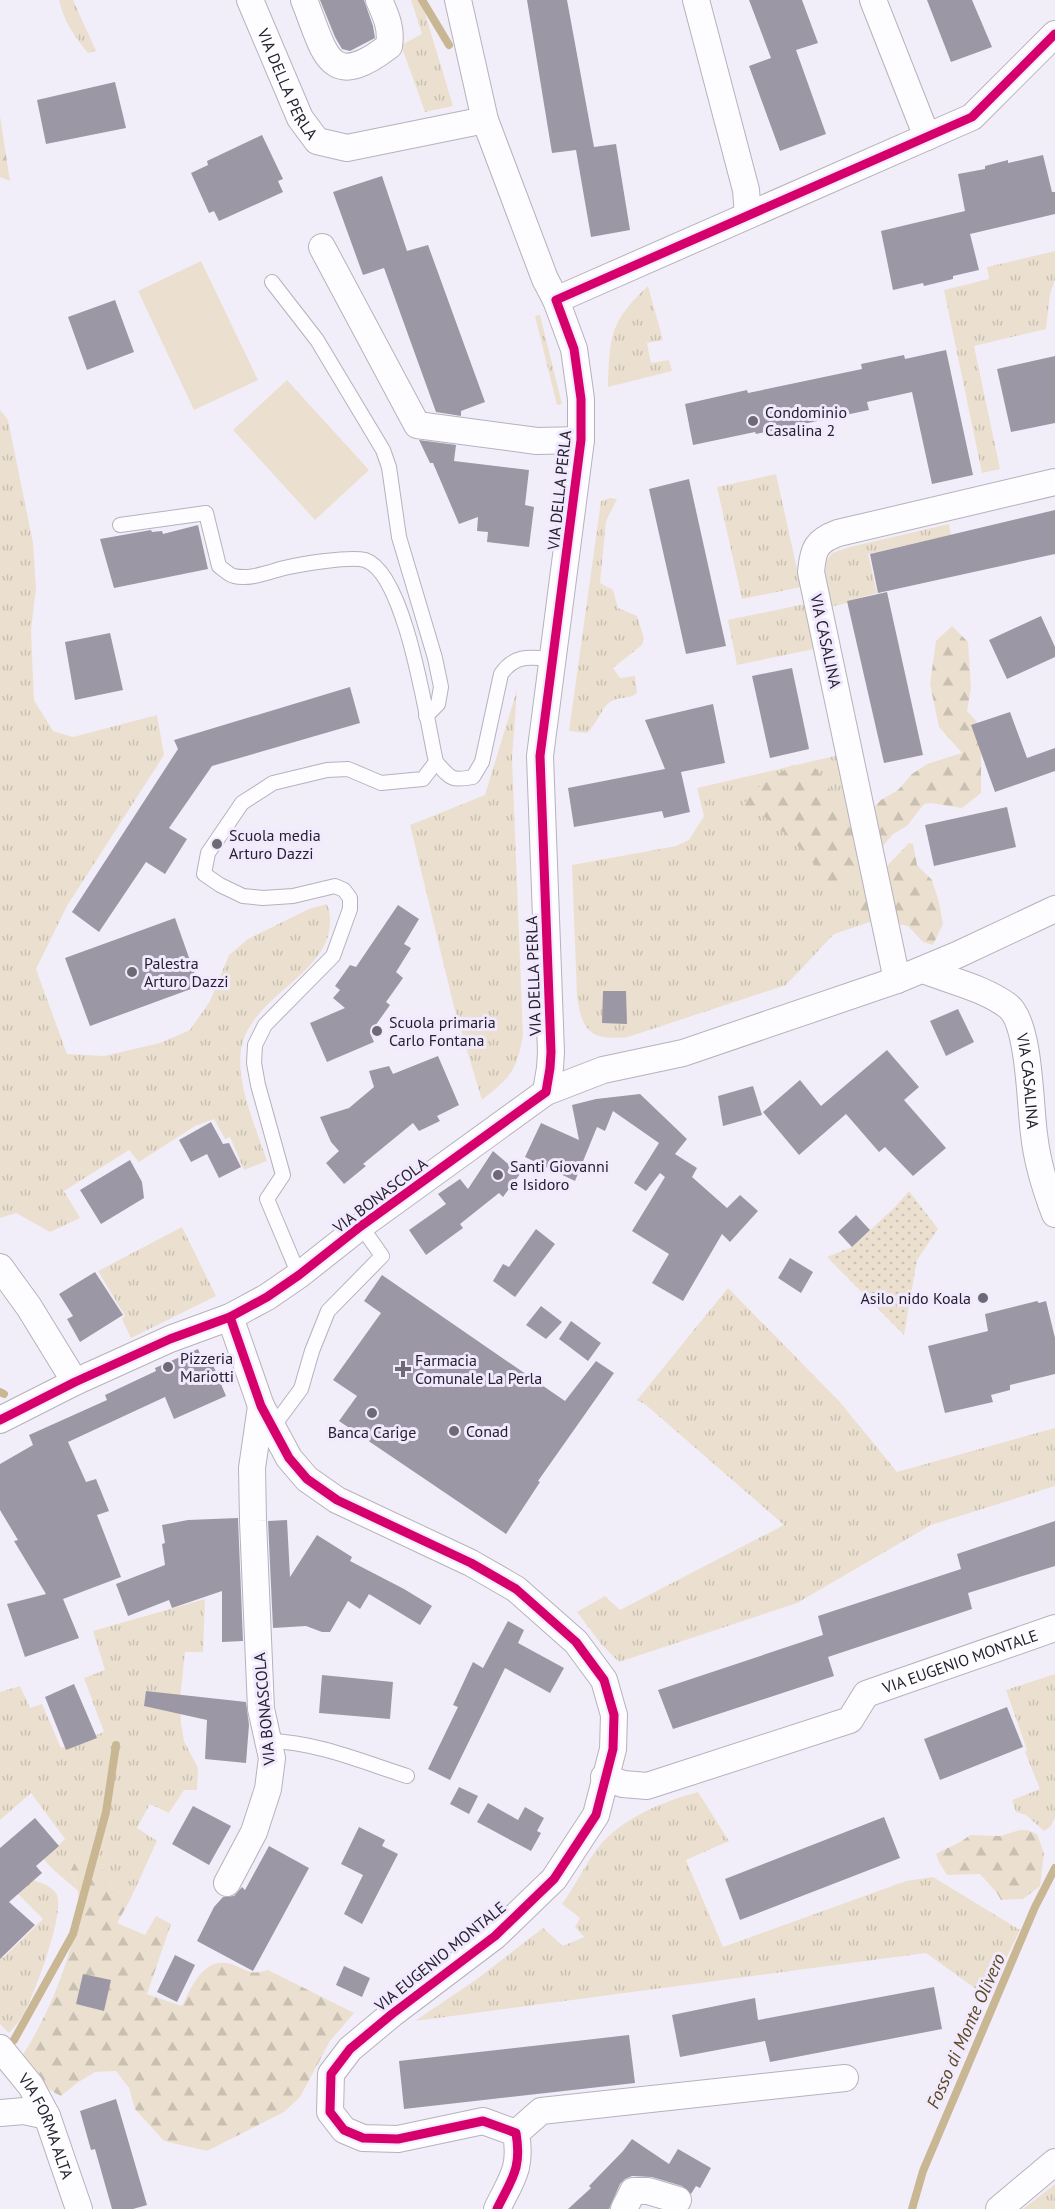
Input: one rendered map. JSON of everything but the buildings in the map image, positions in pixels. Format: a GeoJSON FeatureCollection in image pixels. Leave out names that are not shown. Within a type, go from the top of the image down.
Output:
{"type":"FeatureCollection","features":[{"type":"Feature","properties":{"kind":"street","name":"VIA DELLA PERLA"},"geometry":{"type":"LineString","coordinates":[[250,0],[300,118],[317,141],[347,148],[485,120]]}},
{"type":"Feature","properties":{"kind":"street"},"geometry":{"type":"LineString","coordinates":[[304,0],[326,53],[336,65],[349,68],[375,58],[389,46],[392,33],[379,0]]}},
{"type":"Feature","properties":{"kind":"street","name":"VIA DELLA PERLA"},"geometry":{"type":"LineString","coordinates":[[458,0],[485,120],[574,349],[581,399],[581,440],[540,756],[550,1052],[546,1092]]}},
{"type":"Feature","properties":{"kind":"street"},"geometry":{"type":"LineString","coordinates":[[696,0],[746,190],[748,215]]}},
{"type":"Feature","properties":{"kind":"street"},"geometry":{"type":"LineString","coordinates":[[873,0],[927,138]]}},
{"type":"Feature","properties":{"kind":"street"},"geometry":{"type":"LineString","coordinates":[[556,300],[972,117],[1051,47]]}},
{"type":"Feature","properties":{"kind":"street","name":"VIA DELLA PERLA"},"geometry":{"type":"LineString","coordinates":[[322,247],[417,425],[537,441],[581,440]]}},
{"type":"Feature","properties":{"kind":"street","name":"VIA CASALINA"},"geometry":{"type":"LineString","coordinates":[[897,980],[811,572],[812,554],[824,538],[838,533],[1055,482]]}},
{"type":"Feature","properties":{"kind":"street"},"geometry":{"type":"LineString","coordinates":[[546,1092],[603,1070],[684,1053],[897,980],[1055,909]]}},
{"type":"Feature","properties":{"kind":"street","name":"VIA CASALINA"},"geometry":{"type":"LineString","coordinates":[[923,970],[989,994],[1010,1008],[1024,1040],[1034,1136],[1044,1184],[1055,1214]]}},
{"type":"Feature","properties":{"kind":"street","name":"VIA BONASCOLA"},"geometry":{"type":"LineString","coordinates":[[0,1420],[75,1382],[170,1340],[230,1317],[267,1297],[546,1092]]}},
{"type":"Feature","properties":{"kind":"street"},"geometry":{"type":"LineString","coordinates":[[0,1267],[29,1307],[75,1382]]}},
{"type":"Feature","properties":{"kind":"street","name":"VIA BONASCOLA"},"geometry":{"type":"LineString","coordinates":[[228,1883],[254,1832],[268,1789],[272,1758],[261,1709],[252,1468],[267,1417],[230,1317]]}},
{"type":"Feature","properties":{"kind":"street","name":"VIA EUGENIO MONTALE"},"geometry":{"type":"LineString","coordinates":[[267,1417],[295,1465],[307,1479],[330,1495],[471,1563],[516,1589],[576,1642],[604,1680],[614,1714],[613,1749],[596,1815],[554,1879],[495,1936],[392,2014],[351,2049],[331,2074],[330,2112],[344,2130],[363,2138],[398,2139],[483,2121],[516,2133]]}},
{"type":"Feature","properties":{"kind":"street","name":"VIA EUGENIO MONTALE"},"geometry":{"type":"LineString","coordinates":[[604,1777],[623,1784],[647,1786],[850,1720],[866,1694],[1055,1629]]}},
{"type":"Feature","properties":{"kind":"street","name":"VIA FORMA ALTA"},"geometry":{"type":"LineString","coordinates":[[0,2048],[31,2086],[47,2116],[80,2209]]}},
{"type":"Feature","properties":{"kind":"street"},"geometry":{"type":"LineString","coordinates":[[497,2209],[516,2174],[519,2151],[516,2133],[541,2111],[845,2078]]}},
{"type":"Feature","properties":{"kind":"street"},"geometry":{"type":"LineString","coordinates":[[0,2113],[24,2111],[47,2116]]}},
{"type":"Feature","properties":{"kind":"street"},"geometry":{"type":"LineString","coordinates":[[999,2209],[1055,2162]]}},
{"type":"Feature","properties":{"kind":"street"},"geometry":{"type":"LineString","coordinates":[[624,2209],[633,2191],[648,2191],[678,2200]]}},
{"type":"Feature","properties":{"kind":"lane"},"geometry":{"type":"LineString","coordinates":[[272,282],[317,340],[383,450],[388,467],[399,537],[435,658],[441,687],[438,705],[426,716]]}},
{"type":"Feature","properties":{"kind":"lane"},"geometry":{"type":"LineString","coordinates":[[120,525],[206,513],[219,566],[233,576],[250,576],[288,567],[350,559],[365,560],[378,567],[397,599],[410,640],[436,762],[448,775],[457,780],[473,777],[482,762],[501,674],[507,666],[524,657],[552,658]]}},
{"type":"Feature","properties":{"kind":"lane"},"geometry":{"type":"LineString","coordinates":[[299,1275],[267,1199],[283,1175],[258,1085],[254,1063],[255,1045],[264,1026],[333,956],[346,919],[350,898],[344,890],[335,886],[294,896],[263,898],[243,896],[204,874],[208,853],[242,803],[273,783],[327,770],[348,769],[381,783],[423,779],[436,762]]}},
{"type":"Feature","properties":{"kind":"lane"},"geometry":{"type":"LineString","coordinates":[[267,1417],[301,1389],[312,1351],[328,1311],[382,1256],[361,1226]]}},
{"type":"Feature","properties":{"kind":"lane"},"geometry":{"type":"LineString","coordinates":[[270,1741],[300,1744],[407,1776]]}},
{"type":"Feature","properties":{"kind":"green space"},"geometry":{"type":"Polygon","coordinates":[[[59,0],[73,0],[96,51],[88,53],[78,41],[67,22],[59,0]]]}},
{"type":"Feature","properties":{"kind":"green space"},"geometry":{"type":"Polygon","coordinates":[[[411,0],[421,0],[453,106],[425,112],[401,45],[422,34],[411,0]]]}},
{"type":"Feature","properties":{"kind":"green space"},"geometry":{"type":"Polygon","coordinates":[[[0,116],[10,181],[0,177],[0,116]]]}},
{"type":"Feature","properties":{"kind":"green space"},"geometry":{"type":"Polygon","coordinates":[[[1055,251],[1055,280],[1050,294],[1046,329],[974,346],[1000,469],[982,473],[944,290],[989,279],[987,267],[1055,251]]]}},
{"type":"Feature","properties":{"kind":"green space"},"geometry":{"type":"Polygon","coordinates":[[[201,261],[258,380],[194,410],[138,291],[201,261]]]}},
{"type":"Feature","properties":{"kind":"green space"},"geometry":{"type":"Polygon","coordinates":[[[648,286],[663,340],[647,343],[651,363],[669,360],[672,371],[608,387],[614,331],[626,310],[648,286]]]}},
{"type":"Feature","properties":{"kind":"green space"},"geometry":{"type":"Polygon","coordinates":[[[540,315],[562,404],[557,405],[535,316],[540,315]]]}},
{"type":"Feature","properties":{"kind":"green space"},"geometry":{"type":"Polygon","coordinates":[[[287,380],[369,470],[315,520],[233,430],[287,380]]]}},
{"type":"Feature","properties":{"kind":"green space"},"geometry":{"type":"Polygon","coordinates":[[[0,410],[8,420],[33,543],[36,588],[31,630],[34,700],[53,731],[73,737],[157,715],[164,755],[67,906],[36,969],[67,1054],[104,1056],[160,1043],[190,1030],[210,1001],[229,955],[248,939],[309,909],[327,904],[330,927],[324,946],[312,963],[261,1012],[248,1030],[241,1050],[241,1077],[244,1091],[267,1161],[244,1170],[230,1137],[225,1139],[214,1119],[195,1126],[139,1162],[129,1150],[64,1191],[80,1218],[50,1232],[16,1213],[0,1218],[0,410]]]}},
{"type":"Feature","properties":{"kind":"green space"},"geometry":{"type":"Polygon","coordinates":[[[776,474],[801,587],[742,599],[717,487],[776,474]]]}},
{"type":"Feature","properties":{"kind":"green space"},"geometry":{"type":"Polygon","coordinates":[[[610,498],[617,499],[606,521],[600,583],[613,590],[618,608],[637,616],[644,638],[642,645],[613,668],[620,678],[635,676],[637,693],[631,697],[610,702],[587,733],[569,731],[601,501],[610,498]]]}},
{"type":"Feature","properties":{"kind":"green space"},"geometry":{"type":"Polygon","coordinates":[[[949,524],[951,535],[868,554],[877,593],[830,607],[825,574],[826,562],[832,553],[949,524]]]}},
{"type":"Feature","properties":{"kind":"green space"},"geometry":{"type":"Polygon","coordinates":[[[805,604],[814,649],[737,665],[728,620],[805,604]]]}},
{"type":"Feature","properties":{"kind":"green space"},"geometry":{"type":"Polygon","coordinates":[[[952,626],[968,642],[971,688],[967,711],[981,726],[981,793],[962,808],[924,804],[907,826],[893,834],[878,852],[849,877],[835,885],[829,885],[811,859],[779,828],[762,815],[743,805],[756,789],[792,765],[813,765],[837,803],[866,816],[881,800],[898,790],[912,774],[927,764],[962,753],[939,727],[930,684],[936,641],[952,626]]]}},
{"type":"Feature","properties":{"kind":"green space"},"geometry":{"type":"Polygon","coordinates":[[[517,690],[512,758],[523,1035],[518,1057],[511,1073],[482,1100],[454,1007],[410,825],[485,795],[517,690]]]}},
{"type":"Feature","properties":{"kind":"green space"},"geometry":{"type":"Polygon","coordinates":[[[839,755],[873,921],[834,934],[786,985],[628,1037],[606,1038],[591,1032],[582,1019],[577,997],[572,865],[676,846],[689,840],[704,816],[697,788],[839,755]]]}},
{"type":"Feature","properties":{"kind":"green space"},"geometry":{"type":"Polygon","coordinates":[[[909,843],[913,844],[917,865],[932,880],[939,902],[943,924],[933,945],[923,942],[908,926],[869,919],[854,909],[871,894],[886,867],[909,843]]]}},
{"type":"Feature","properties":{"kind":"green space"},"geometry":{"type":"Polygon","coordinates":[[[909,1191],[938,1229],[917,1260],[904,1335],[827,1257],[852,1247],[909,1191]]]}},
{"type":"Feature","properties":{"kind":"green space"},"geometry":{"type":"Polygon","coordinates":[[[182,1227],[216,1296],[131,1338],[122,1319],[125,1316],[98,1271],[182,1227]]]}},
{"type":"Feature","properties":{"kind":"green space"},"geometry":{"type":"Polygon","coordinates":[[[728,1288],[839,1401],[897,1472],[1055,1428],[1055,1486],[931,1525],[797,1603],[619,1662],[601,1644],[577,1612],[605,1596],[620,1610],[784,1525],[646,1405],[637,1400],[728,1288]]]}},
{"type":"Feature","properties":{"kind":"green space"},"geometry":{"type":"Polygon","coordinates":[[[205,1599],[203,1652],[185,1652],[180,1699],[184,1741],[198,1768],[197,1790],[184,1790],[169,1813],[150,1804],[137,1828],[157,1841],[130,1900],[113,1888],[96,1859],[71,1870],[78,1891],[44,1859],[65,1839],[31,1793],[0,1820],[0,1692],[20,1686],[30,1708],[42,1704],[61,1748],[104,1732],[84,1678],[105,1670],[93,1631],[205,1599]]]}},
{"type":"Feature","properties":{"kind":"green space"},"geometry":{"type":"Polygon","coordinates":[[[1055,1674],[1055,1818],[1051,1826],[1044,1831],[1026,1815],[1016,1812],[1012,1800],[1040,1789],[1025,1752],[1027,1750],[1006,1690],[1055,1674]]]}},
{"type":"Feature","properties":{"kind":"green space"},"geometry":{"type":"Polygon","coordinates":[[[698,1792],[729,1841],[686,1860],[723,1947],[906,1881],[933,1877],[1020,1930],[987,1997],[926,1953],[415,2021],[477,1979],[543,1928],[563,1946],[584,1937],[575,1927],[580,1918],[562,1904],[597,1849],[618,1828],[630,1820],[657,1806],[698,1792]]]}},
{"type":"Feature","properties":{"kind":"green space"},"geometry":{"type":"Polygon","coordinates":[[[1020,1830],[1037,1834],[1044,1853],[1040,1886],[1023,1899],[1001,1900],[980,1874],[947,1875],[936,1854],[970,1835],[1000,1836],[1020,1830]]]}},
{"type":"Feature","properties":{"kind":"green space"},"geometry":{"type":"Polygon","coordinates":[[[86,1857],[96,1859],[113,1888],[130,1900],[117,1923],[145,1935],[156,1916],[171,1924],[147,1994],[182,2006],[198,1976],[204,1970],[218,1963],[227,1963],[250,1972],[268,1970],[354,2013],[330,2041],[300,2097],[284,2112],[207,2151],[164,2141],[135,2109],[129,2088],[116,2071],[95,2072],[61,2096],[44,2085],[19,2060],[51,2003],[68,1956],[78,1911],[78,1892],[71,1870],[76,1860],[86,1857]]]}},
{"type":"Feature","properties":{"kind":"green space"},"geometry":{"type":"Polygon","coordinates":[[[32,1880],[54,1890],[58,1902],[57,1915],[54,1932],[36,1987],[23,2014],[9,2033],[0,2024],[0,1956],[3,1958],[43,1919],[16,1892],[32,1880]]]}},
{"type":"Feature","properties":{"kind":"green space"},"geometry":{"type":"Polygon","coordinates":[[[1055,2184],[1055,2209],[1023,2209],[1055,2184]]]}},
{"type":"Feature","properties":{"kind":"waterway"},"geometry":{"type":"LineString","coordinates":[[422,0],[449,45]]}},
{"type":"Feature","properties":{"kind":"waterway"},"geometry":{"type":"LineString","coordinates":[[0,1392],[4,1394]]}},
{"type":"Feature","properties":{"kind":"waterway"},"geometry":{"type":"LineString","coordinates":[[14,2040],[73,1934],[106,1812],[116,1745]]}},
{"type":"Feature","properties":{"kind":"waterway","name":"Fosso di Monte Olivero"},"geometry":{"type":"LineString","coordinates":[[912,2209],[923,2171],[1035,1907],[1055,1868]]}},
{"type":"Feature","properties":{"kind":"cycle path"},"geometry":{"type":"LineString","coordinates":[[0,1420],[75,1382],[170,1339],[230,1317],[267,1297],[546,1092],[551,1052],[540,756],[581,440],[581,399],[574,349],[556,300],[972,117],[1055,34]]}},
{"type":"Feature","properties":{"kind":"cycle path"},"geometry":{"type":"LineString","coordinates":[[230,1317],[261,1406],[289,1458],[307,1479],[337,1500],[471,1563],[516,1589],[576,1642],[604,1680],[614,1715],[613,1749],[596,1815],[554,1879],[495,1936],[350,2049],[331,2074],[330,2112],[344,2130],[363,2138],[398,2139],[483,2121],[516,2133],[517,2165],[497,2209]]}},
{"type":"Feature","properties":{"kind":"place","name":"Condominio Casalina 2"},"geometry":{"type":"Point","coordinates":[753,421]}},
{"type":"Feature","properties":{"kind":"place","name":"Scuola media Arturo Dazzi"},"geometry":{"type":"Point","coordinates":[217,844]}},
{"type":"Feature","properties":{"kind":"place","name":"Palestra Arturo Dazzi"},"geometry":{"type":"Point","coordinates":[132,972]}},
{"type":"Feature","properties":{"kind":"place","name":"Scuola primaria Carlo Fontana"},"geometry":{"type":"Point","coordinates":[377,1031]}},
{"type":"Feature","properties":{"kind":"place","name":"Santi Giovanni e Isidoro"},"geometry":{"type":"Point","coordinates":[498,1175]}},
{"type":"Feature","properties":{"kind":"place","name":"Asilo nido Koala"},"geometry":{"type":"Point","coordinates":[983,1298]}},
{"type":"Feature","properties":{"kind":"place","name":"Pizzeria Mariotti"},"geometry":{"type":"Point","coordinates":[168,1367]}},
{"type":"Feature","properties":{"kind":"place","name":"Farmacia Comunale La Perla"},"geometry":{"type":"Point","coordinates":[403,1369]}},
{"type":"Feature","properties":{"kind":"place","name":"Banca Carige"},"geometry":{"type":"Point","coordinates":[372,1413]}},
{"type":"Feature","properties":{"kind":"place","name":"Conad"},"geometry":{"type":"Point","coordinates":[454,1431]}}]}
